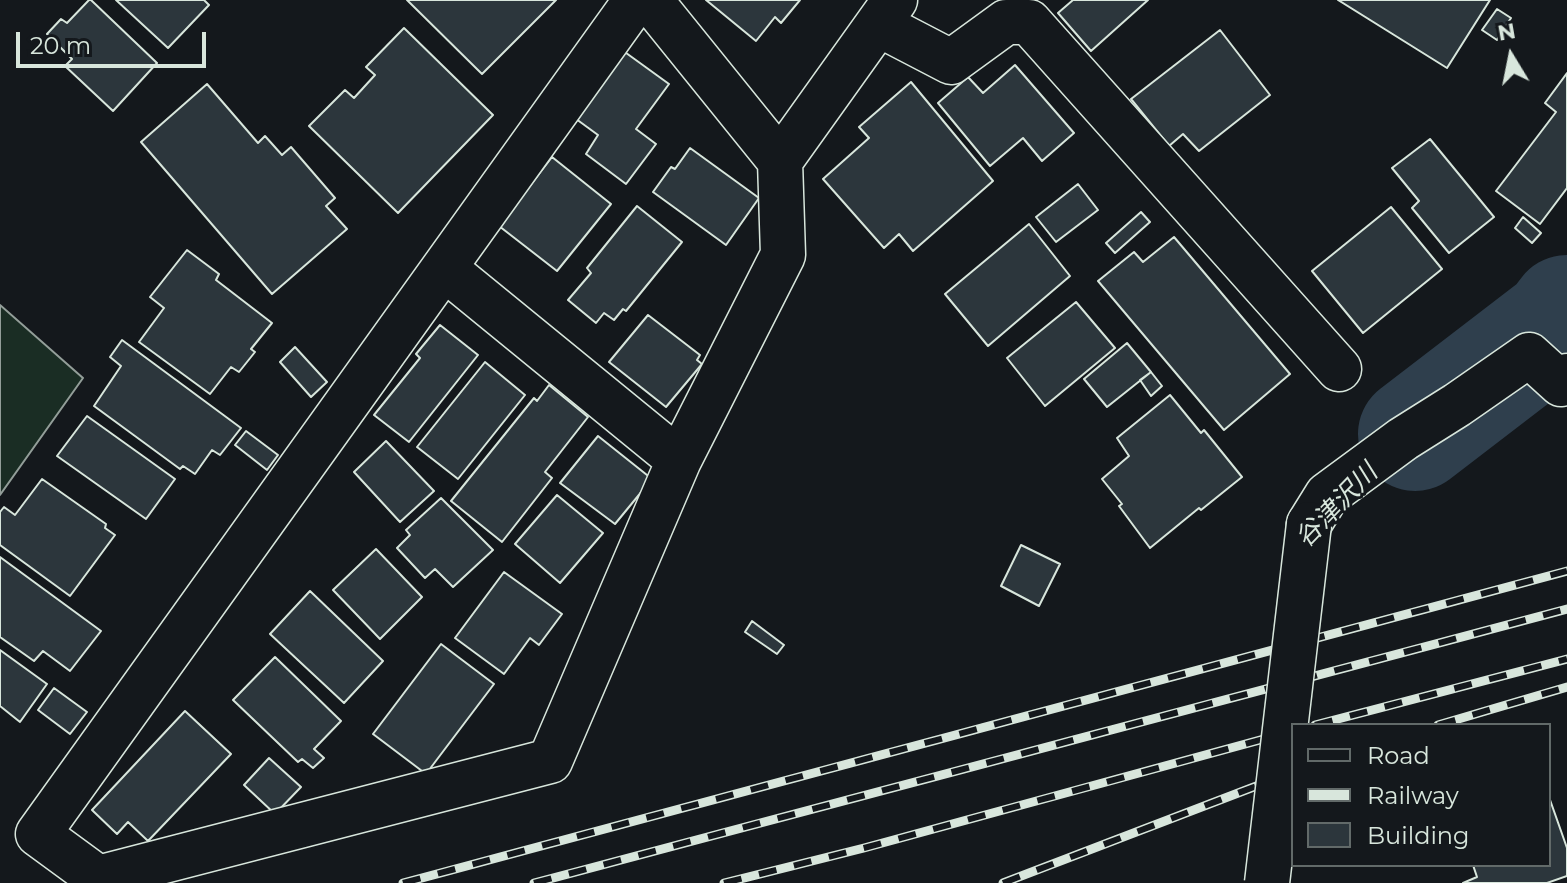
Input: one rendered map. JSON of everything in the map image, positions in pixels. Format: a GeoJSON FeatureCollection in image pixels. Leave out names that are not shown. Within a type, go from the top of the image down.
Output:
{"type":"FeatureCollection","features":[{"type":"Feature","properties":{"kind":"street"},"geometry":{"type":"LineString","coordinates":[[636,0],[38,834],[98,878],[550,761],[679,460],[783,255],[780,161],[650,0]]}},
{"type":"Feature","properties":{"kind":"street"},"geometry":{"type":"LineString","coordinates":[[780,161],[887,12],[951,62],[1006,22],[1029,22],[1339,369]]}},
{"type":"Feature","properties":{"kind":"street"},"geometry":{"type":"LineString","coordinates":[[444,268],[679,460]]}},
{"type":"Feature","properties":{"kind":"street"},"geometry":{"type":"LineString","coordinates":[[1267,883],[1309,524],[1327,495],[1403,439],[1529,355],[1561,384],[1567,376]]}},
{"type":"Feature","properties":{"kind":"green space"},"geometry":{"type":"Polygon","coordinates":[[[0,305],[83,378],[0,495],[0,305]]]}},
{"type":"Feature","properties":{"kind":"building"},"geometry":{"type":"Polygon","coordinates":[[[89,0],[157,63],[113,111],[65,66],[72,59],[47,34],[61,19],[67,23],[89,0]]]}},
{"type":"Feature","properties":{"kind":"building"},"geometry":{"type":"Polygon","coordinates":[[[116,0],[204,0],[209,5],[168,48],[116,0]]]}},
{"type":"Feature","properties":{"kind":"building"},"geometry":{"type":"Polygon","coordinates":[[[407,0],[556,0],[482,74],[407,0]]]}},
{"type":"Feature","properties":{"kind":"building"},"geometry":{"type":"Polygon","coordinates":[[[706,0],[800,0],[781,23],[775,17],[756,41],[706,0]]]}},
{"type":"Feature","properties":{"kind":"building"},"geometry":{"type":"Polygon","coordinates":[[[1073,0],[1148,0],[1091,51],[1058,13],[1073,0]]]}},
{"type":"Feature","properties":{"kind":"building"},"geometry":{"type":"Polygon","coordinates":[[[1338,0],[1490,0],[1447,68],[1338,0]]]}},
{"type":"Feature","properties":{"kind":"building"},"geometry":{"type":"Polygon","coordinates":[[[1497,9],[1511,18],[1497,40],[1482,30],[1497,9]]]}},
{"type":"Feature","properties":{"kind":"building"},"geometry":{"type":"Polygon","coordinates":[[[404,28],[493,115],[398,213],[309,126],[345,90],[354,98],[375,75],[366,67],[404,28]]]}},
{"type":"Feature","properties":{"kind":"building"},"geometry":{"type":"Polygon","coordinates":[[[1220,30],[1270,95],[1199,151],[1183,134],[1169,146],[1131,99],[1220,30]]]}},
{"type":"Feature","properties":{"kind":"building"},"geometry":{"type":"Polygon","coordinates":[[[622,50],[669,84],[636,129],[656,144],[626,184],[586,154],[598,135],[572,116],[622,50]]]}},
{"type":"Feature","properties":{"kind":"building"},"geometry":{"type":"Polygon","coordinates":[[[1015,65],[1074,133],[1042,161],[1023,138],[990,166],[938,103],[968,77],[983,93],[1015,65]]]}},
{"type":"Feature","properties":{"kind":"building"},"geometry":{"type":"Polygon","coordinates":[[[1567,73],[1567,188],[1540,224],[1496,191],[1556,112],[1545,103],[1567,73]]]}},
{"type":"Feature","properties":{"kind":"building"},"geometry":{"type":"Polygon","coordinates":[[[911,82],[993,181],[913,251],[899,234],[884,248],[823,179],[869,138],[859,127],[911,82]]]}},
{"type":"Feature","properties":{"kind":"building"},"geometry":{"type":"Polygon","coordinates":[[[207,84],[258,143],[265,136],[282,155],[291,147],[335,198],[326,206],[347,229],[272,294],[141,142],[207,84]]]}},
{"type":"Feature","properties":{"kind":"building"},"geometry":{"type":"Polygon","coordinates":[[[1430,139],[1494,217],[1449,253],[1412,208],[1419,201],[1392,168],[1430,139]]]}},
{"type":"Feature","properties":{"kind":"building"},"geometry":{"type":"Polygon","coordinates":[[[690,148],[759,198],[726,245],[653,192],[690,148]]]}},
{"type":"Feature","properties":{"kind":"building"},"geometry":{"type":"Polygon","coordinates":[[[552,157],[611,204],[557,271],[499,226],[552,157]]]}},
{"type":"Feature","properties":{"kind":"building"},"geometry":{"type":"Polygon","coordinates":[[[1078,184],[1098,210],[1056,242],[1036,217],[1078,184]]]}},
{"type":"Feature","properties":{"kind":"building"},"geometry":{"type":"Polygon","coordinates":[[[637,206],[682,242],[626,311],[623,309],[614,320],[604,313],[596,323],[568,300],[591,273],[587,268],[637,206]]]}},
{"type":"Feature","properties":{"kind":"building"},"geometry":{"type":"Polygon","coordinates":[[[1391,207],[1442,269],[1363,333],[1312,271],[1391,207]]]}},
{"type":"Feature","properties":{"kind":"building"},"geometry":{"type":"Polygon","coordinates":[[[1141,212],[1150,222],[1115,253],[1106,243],[1141,212]]]}},
{"type":"Feature","properties":{"kind":"building"},"geometry":{"type":"Polygon","coordinates":[[[1523,217],[1541,233],[1532,243],[1515,228],[1523,217]]]}},
{"type":"Feature","properties":{"kind":"building"},"geometry":{"type":"Polygon","coordinates":[[[1029,224],[1070,276],[988,346],[945,294],[1029,224]]]}},
{"type":"Feature","properties":{"kind":"building"},"geometry":{"type":"Polygon","coordinates":[[[1174,237],[1290,374],[1224,430],[1098,281],[1134,252],[1143,262],[1174,237]]]}},
{"type":"Feature","properties":{"kind":"building"},"geometry":{"type":"Polygon","coordinates":[[[187,250],[219,274],[216,280],[272,323],[251,349],[255,352],[239,372],[231,367],[210,394],[139,342],[164,308],[150,297],[187,250]]]}},
{"type":"Feature","properties":{"kind":"building"},"geometry":{"type":"Polygon","coordinates":[[[1076,302],[1115,348],[1045,406],[1007,358],[1076,302]]]}},
{"type":"Feature","properties":{"kind":"building"},"geometry":{"type":"Polygon","coordinates":[[[648,315],[700,355],[697,360],[702,364],[666,407],[609,362],[648,315]]]}},
{"type":"Feature","properties":{"kind":"building"},"geometry":{"type":"Polygon","coordinates":[[[440,325],[478,355],[409,442],[374,415],[420,358],[416,354],[440,325]]]}},
{"type":"Feature","properties":{"kind":"building"},"geometry":{"type":"Polygon","coordinates":[[[122,340],[241,428],[220,455],[212,450],[195,474],[183,466],[180,469],[94,406],[121,366],[110,357],[122,340]]]}},
{"type":"Feature","properties":{"kind":"building"},"geometry":{"type":"Polygon","coordinates":[[[1127,343],[1151,372],[1107,407],[1084,379],[1127,343]]]}},
{"type":"Feature","properties":{"kind":"building"},"geometry":{"type":"Polygon","coordinates":[[[295,347],[327,382],[311,397],[280,362],[295,347]]]}},
{"type":"Feature","properties":{"kind":"building"},"geometry":{"type":"Polygon","coordinates":[[[485,362],[525,395],[458,479],[417,447],[485,362]]]}},
{"type":"Feature","properties":{"kind":"building"},"geometry":{"type":"Polygon","coordinates":[[[1151,372],[1162,386],[1151,396],[1140,380],[1151,372]]]}},
{"type":"Feature","properties":{"kind":"building"},"geometry":{"type":"Polygon","coordinates":[[[549,385],[588,417],[545,472],[552,478],[502,542],[451,501],[534,398],[537,401],[549,385]]]}},
{"type":"Feature","properties":{"kind":"building"},"geometry":{"type":"Polygon","coordinates":[[[1170,395],[1201,433],[1204,430],[1242,477],[1150,548],[1102,479],[1129,456],[1117,438],[1170,395]]]}},
{"type":"Feature","properties":{"kind":"building"},"geometry":{"type":"Polygon","coordinates":[[[87,416],[175,479],[146,519],[57,456],[87,416]]]}},
{"type":"Feature","properties":{"kind":"building"},"geometry":{"type":"Polygon","coordinates":[[[246,431],[278,455],[267,470],[235,445],[246,431]]]}},
{"type":"Feature","properties":{"kind":"building"},"geometry":{"type":"Polygon","coordinates":[[[598,436],[652,479],[615,524],[560,483],[598,436]]]}},
{"type":"Feature","properties":{"kind":"building"},"geometry":{"type":"Polygon","coordinates":[[[386,441],[434,491],[400,522],[354,472],[386,441]]]}},
{"type":"Feature","properties":{"kind":"building"},"geometry":{"type":"Polygon","coordinates":[[[42,479],[106,524],[105,528],[115,535],[70,596],[0,545],[0,512],[4,507],[15,515],[42,479]]]}},
{"type":"Feature","properties":{"kind":"building"},"geometry":{"type":"Polygon","coordinates":[[[557,495],[603,533],[560,583],[515,544],[557,495]]]}},
{"type":"Feature","properties":{"kind":"building"},"geometry":{"type":"Polygon","coordinates":[[[441,498],[493,550],[453,587],[435,569],[425,578],[397,548],[410,535],[406,530],[441,498]]]}},
{"type":"Feature","properties":{"kind":"building"},"geometry":{"type":"Polygon","coordinates":[[[1021,545],[1060,564],[1039,606],[1001,586],[1021,545]]]}},
{"type":"Feature","properties":{"kind":"building"},"geometry":{"type":"Polygon","coordinates":[[[376,549],[422,597],[380,639],[333,590],[376,549]]]}},
{"type":"Feature","properties":{"kind":"building"},"geometry":{"type":"Polygon","coordinates":[[[0,557],[101,631],[70,671],[43,651],[34,661],[0,637],[0,557]]]}},
{"type":"Feature","properties":{"kind":"building"},"geometry":{"type":"Polygon","coordinates":[[[504,572],[562,614],[539,645],[530,638],[504,674],[455,638],[504,572]]]}},
{"type":"Feature","properties":{"kind":"building"},"geometry":{"type":"Polygon","coordinates":[[[310,591],[383,661],[344,703],[270,634],[310,591]]]}},
{"type":"Feature","properties":{"kind":"building"},"geometry":{"type":"Polygon","coordinates":[[[752,621],[784,645],[777,654],[745,632],[752,621]]]}},
{"type":"Feature","properties":{"kind":"building"},"geometry":{"type":"Polygon","coordinates":[[[441,644],[494,684],[426,774],[373,734],[441,644]]]}},
{"type":"Feature","properties":{"kind":"building"},"geometry":{"type":"Polygon","coordinates":[[[0,650],[47,684],[20,722],[0,706],[0,650]]]}},
{"type":"Feature","properties":{"kind":"building"},"geometry":{"type":"Polygon","coordinates":[[[275,657],[341,721],[314,749],[324,758],[313,768],[302,759],[298,762],[233,700],[275,657]]]}},
{"type":"Feature","properties":{"kind":"building"},"geometry":{"type":"Polygon","coordinates":[[[54,688],[87,712],[70,734],[38,710],[54,688]]]}},
{"type":"Feature","properties":{"kind":"building"},"geometry":{"type":"Polygon","coordinates":[[[185,711],[231,754],[148,841],[128,822],[117,834],[92,810],[185,711]]]}},
{"type":"Feature","properties":{"kind":"building"},"geometry":{"type":"Polygon","coordinates":[[[269,758],[301,787],[275,814],[244,785],[269,758]]]}},
{"type":"Feature","properties":{"kind":"building"},"geometry":{"type":"Polygon","coordinates":[[[1551,803],[1567,848],[1567,876],[1547,883],[1463,883],[1477,877],[1474,867],[1551,867],[1551,803]]]}},
{"type":"Feature","properties":{"kind":"waterway","name":"谷津沢川"},"geometry":{"type":"LineString","coordinates":[[1415,434],[1557,325],[1567,312]]}},
{"type":"Feature","properties":{"kind":"railway"},"geometry":{"type":"LineString","coordinates":[[403,883],[1567,571]]}},
{"type":"Feature","properties":{"kind":"railway"},"geometry":{"type":"LineString","coordinates":[[534,883],[1567,609]]}},
{"type":"Feature","properties":{"kind":"railway"},"geometry":{"type":"LineString","coordinates":[[1323,723],[1567,659]]}},
{"type":"Feature","properties":{"kind":"railway"},"geometry":{"type":"LineString","coordinates":[[1445,723],[1567,687]]}},
{"type":"Feature","properties":{"kind":"railway"},"geometry":{"type":"LineString","coordinates":[[724,883],[1291,732]]}},
{"type":"Feature","properties":{"kind":"railway"},"geometry":{"type":"LineString","coordinates":[[1003,883],[1291,773]]}}]}
